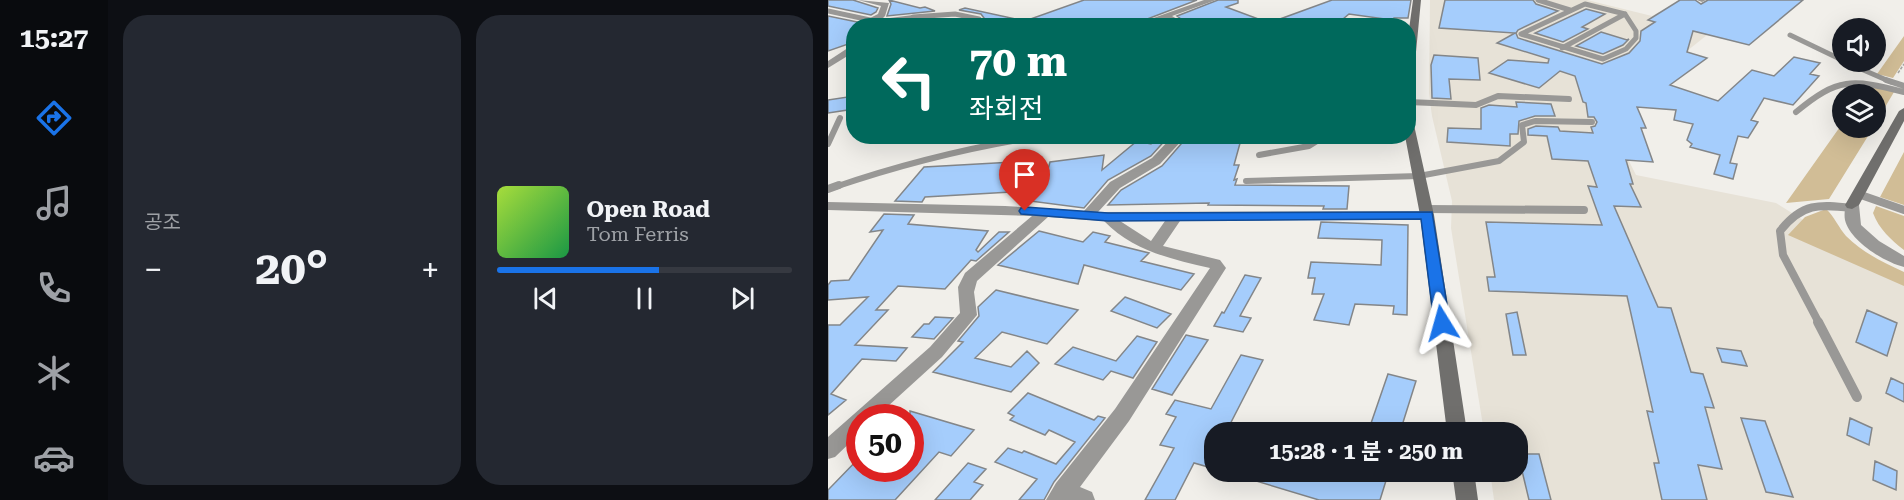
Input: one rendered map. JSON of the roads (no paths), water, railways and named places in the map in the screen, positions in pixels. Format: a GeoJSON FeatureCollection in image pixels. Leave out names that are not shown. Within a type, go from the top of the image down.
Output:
{"type":"FeatureCollection","features":[{"type":"Feature","properties":{"kind":"main road"},"geometry":{"type":"LineString","coordinates":[[1415,18],[1417,0]]}},
{"type":"Feature","properties":{"kind":"main road"},"geometry":{"type":"LineString","coordinates":[[1854,202],[1904,111]]}},
{"type":"Feature","properties":{"kind":"main road"},"geometry":{"type":"LineString","coordinates":[[1412,144],[1426,212],[1456,422]]}},
{"type":"Feature","properties":{"kind":"main road"},"geometry":{"type":"LineString","coordinates":[[1465,482],[1467,500]]}},
{"type":"Feature","properties":{"kind":"street"},"geometry":{"type":"LineString","coordinates":[[862,0],[886,6],[878,18]]}},
{"type":"Feature","properties":{"kind":"street"},"geometry":{"type":"LineString","coordinates":[[1160,18],[1212,0]]}},
{"type":"Feature","properties":{"kind":"street"},"geometry":{"type":"LineString","coordinates":[[1166,16],[1170,18]]}},
{"type":"Feature","properties":{"kind":"street"},"geometry":{"type":"LineString","coordinates":[[828,65],[846,53]]}},
{"type":"Feature","properties":{"kind":"street"},"geometry":{"type":"LineString","coordinates":[[1416,102],[1432,103]]}},
{"type":"Feature","properties":{"kind":"street"},"geometry":{"type":"LineString","coordinates":[[1087,216],[1115,185],[1156,161],[1172,144]]}},
{"type":"Feature","properties":{"kind":"street"},"geometry":{"type":"LineString","coordinates":[[1854,202],[1852,220],[1857,229],[1888,253],[1904,262]]}},
{"type":"Feature","properties":{"kind":"street"},"geometry":{"type":"LineString","coordinates":[[828,206],[1046,212],[1108,217],[1426,212]]}},
{"type":"Feature","properties":{"kind":"street"},"geometry":{"type":"LineString","coordinates":[[877,404],[936,352],[969,315],[965,300],[966,282],[1046,212]]}},
{"type":"Feature","properties":{"kind":"street"},"geometry":{"type":"LineString","coordinates":[[1154,248],[1176,216]]}},
{"type":"Feature","properties":{"kind":"street"},"geometry":{"type":"LineString","coordinates":[[1068,496],[1218,268],[1215,264],[1172,255],[1132,239],[1117,229],[1108,217]]}},
{"type":"Feature","properties":{"kind":"street"},"geometry":{"type":"LineString","coordinates":[[828,450],[846,433]]}},
{"type":"Feature","properties":{"kind":"lane"},"geometry":{"type":"LineString","coordinates":[[1538,0],[1570,10]]}},
{"type":"Feature","properties":{"kind":"lane"},"geometry":{"type":"LineString","coordinates":[[1585,4],[1625,14],[1636,31],[1636,38],[1626,49],[1603,59],[1521,34],[1570,10],[1585,4]]}},
{"type":"Feature","properties":{"kind":"lane"},"geometry":{"type":"LineString","coordinates":[[828,11],[857,18]]}},
{"type":"Feature","properties":{"kind":"lane"},"geometry":{"type":"LineString","coordinates":[[925,18],[955,14],[974,18]]}},
{"type":"Feature","properties":{"kind":"lane"},"geometry":{"type":"LineString","coordinates":[[1562,48],[1625,14]]}},
{"type":"Feature","properties":{"kind":"lane"},"geometry":{"type":"LineString","coordinates":[[1790,35],[1832,56]]}},
{"type":"Feature","properties":{"kind":"lane"},"geometry":{"type":"LineString","coordinates":[[1865,72],[1904,86]]}},
{"type":"Feature","properties":{"kind":"lane"},"geometry":{"type":"LineString","coordinates":[[1796,112],[1818,93],[1837,83],[1857,81],[1904,93]]}},
{"type":"Feature","properties":{"kind":"lane"},"geometry":{"type":"LineString","coordinates":[[1432,103],[1476,105],[1498,96],[1569,99]]}},
{"type":"Feature","properties":{"kind":"lane"},"geometry":{"type":"LineString","coordinates":[[828,144],[840,118]]}},
{"type":"Feature","properties":{"kind":"lane"},"geometry":{"type":"LineString","coordinates":[[1246,181],[1419,176],[1499,161],[1524,142],[1522,125],[1535,121],[1592,122]]}},
{"type":"Feature","properties":{"kind":"lane"},"geometry":{"type":"LineString","coordinates":[[828,189],[888,169],[991,144]]}},
{"type":"Feature","properties":{"kind":"lane"},"geometry":{"type":"LineString","coordinates":[[1259,155],[1312,144]]}},
{"type":"Feature","properties":{"kind":"lane"},"geometry":{"type":"LineString","coordinates":[[1857,398],[1783,255],[1780,231],[1788,220],[1805,207],[1854,202],[1904,210]]}},
{"type":"Feature","properties":{"kind":"lane"},"geometry":{"type":"LineString","coordinates":[[1426,212],[1584,210]]}}]}
